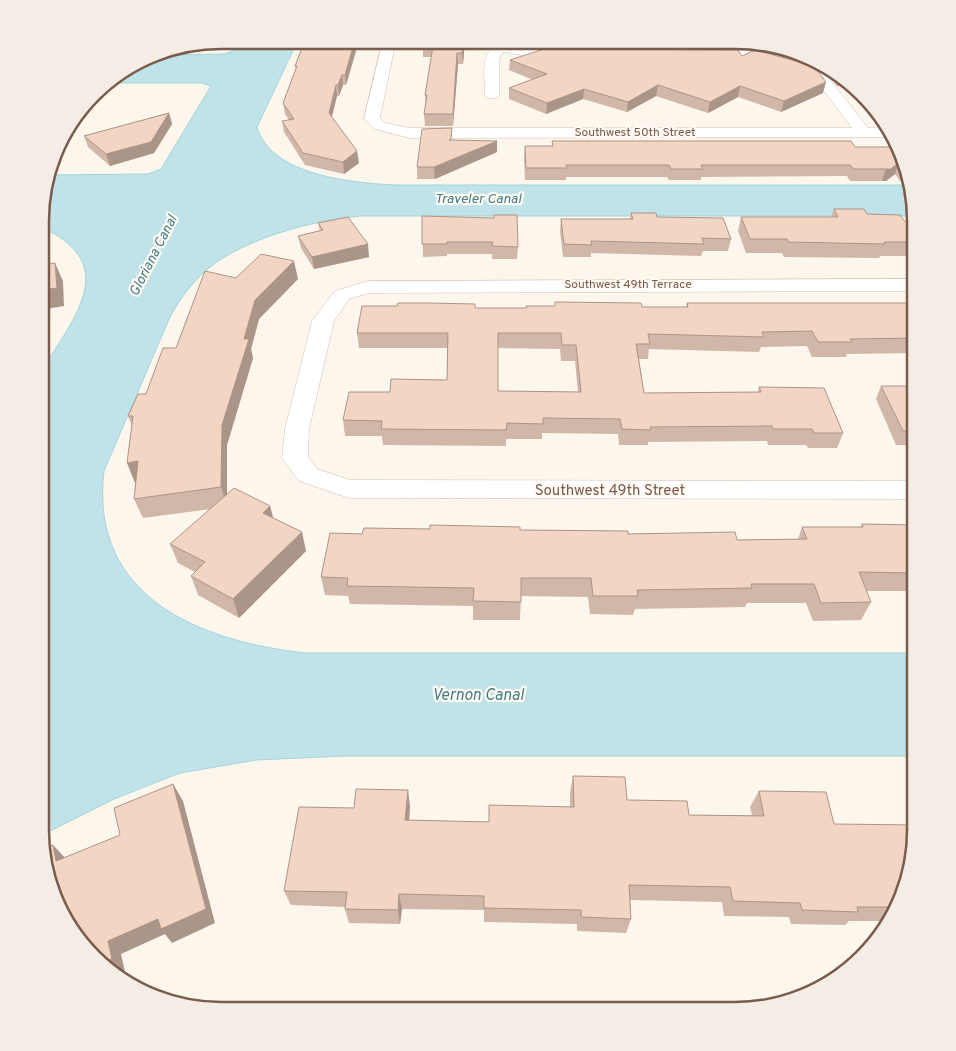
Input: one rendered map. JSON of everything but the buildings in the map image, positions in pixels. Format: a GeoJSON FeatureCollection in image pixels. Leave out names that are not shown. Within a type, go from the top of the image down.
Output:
{"type":"FeatureCollection","features":[{"type":"Feature","properties":{"kind":"street","name":"Southwest 50th Street"},"geometry":{"type":"LineString","coordinates":[[388,49],[372,119],[380,126],[410,133],[883,133]]}},
{"type":"Feature","properties":{"kind":"street"},"geometry":{"type":"LineString","coordinates":[[492,95],[492,59],[495,49]]}},
{"type":"Feature","properties":{"kind":"street"},"geometry":{"type":"LineString","coordinates":[[518,49],[535,53],[583,54]]}},
{"type":"Feature","properties":{"kind":"street"},"geometry":{"type":"LineString","coordinates":[[705,49],[694,50],[780,55]]}},
{"type":"Feature","properties":{"kind":"street"},"geometry":{"type":"LineString","coordinates":[[758,50],[761,55]]}},
{"type":"Feature","properties":{"kind":"street"},"geometry":{"type":"LineString","coordinates":[[814,68],[864,133]]}},
{"type":"Feature","properties":{"kind":"street","name":"Southwest 49th Terrace"},"geometry":{"type":"LineString","coordinates":[[308,475],[295,458],[297,429],[323,321],[342,295],[368,287],[907,285]]}},
{"type":"Feature","properties":{"kind":"street","name":"Southwest 49th Street"},"geometry":{"type":"LineString","coordinates":[[308,475],[350,489],[907,490]]}},
{"type":"Feature","properties":{"kind":"water"},"geometry":{"type":"Polygon","coordinates":[[[234,49],[294,49],[257,127],[265,143],[279,156],[296,166],[316,174],[337,179],[396,185],[903,185],[907,216],[360,216],[323,221],[284,231],[229,254],[207,269],[189,288],[170,317],[104,471],[104,515],[114,551],[133,581],[159,605],[191,623],[227,637],[265,647],[305,653],[907,653],[907,756],[345,756],[256,760],[180,773],[114,799],[49,832],[49,360],[77,312],[84,293],[86,275],[81,258],[67,243],[49,232],[50,198],[55,176],[148,174],[161,169],[211,86],[202,83],[118,83],[135,72],[165,58],[178,55],[224,54],[234,49]]]}},
{"type":"Feature","properties":{"kind":"water label","name":"Traveler Canal"},"geometry":{"type":"Point","coordinates":[478,199]}},
{"type":"Feature","properties":{"kind":"water label","name":"Gloriana Canal"},"geometry":{"type":"Point","coordinates":[154,256]}},
{"type":"Feature","properties":{"kind":"water label","name":"Vernon Canal"},"geometry":{"type":"Point","coordinates":[478,696]}}]}
